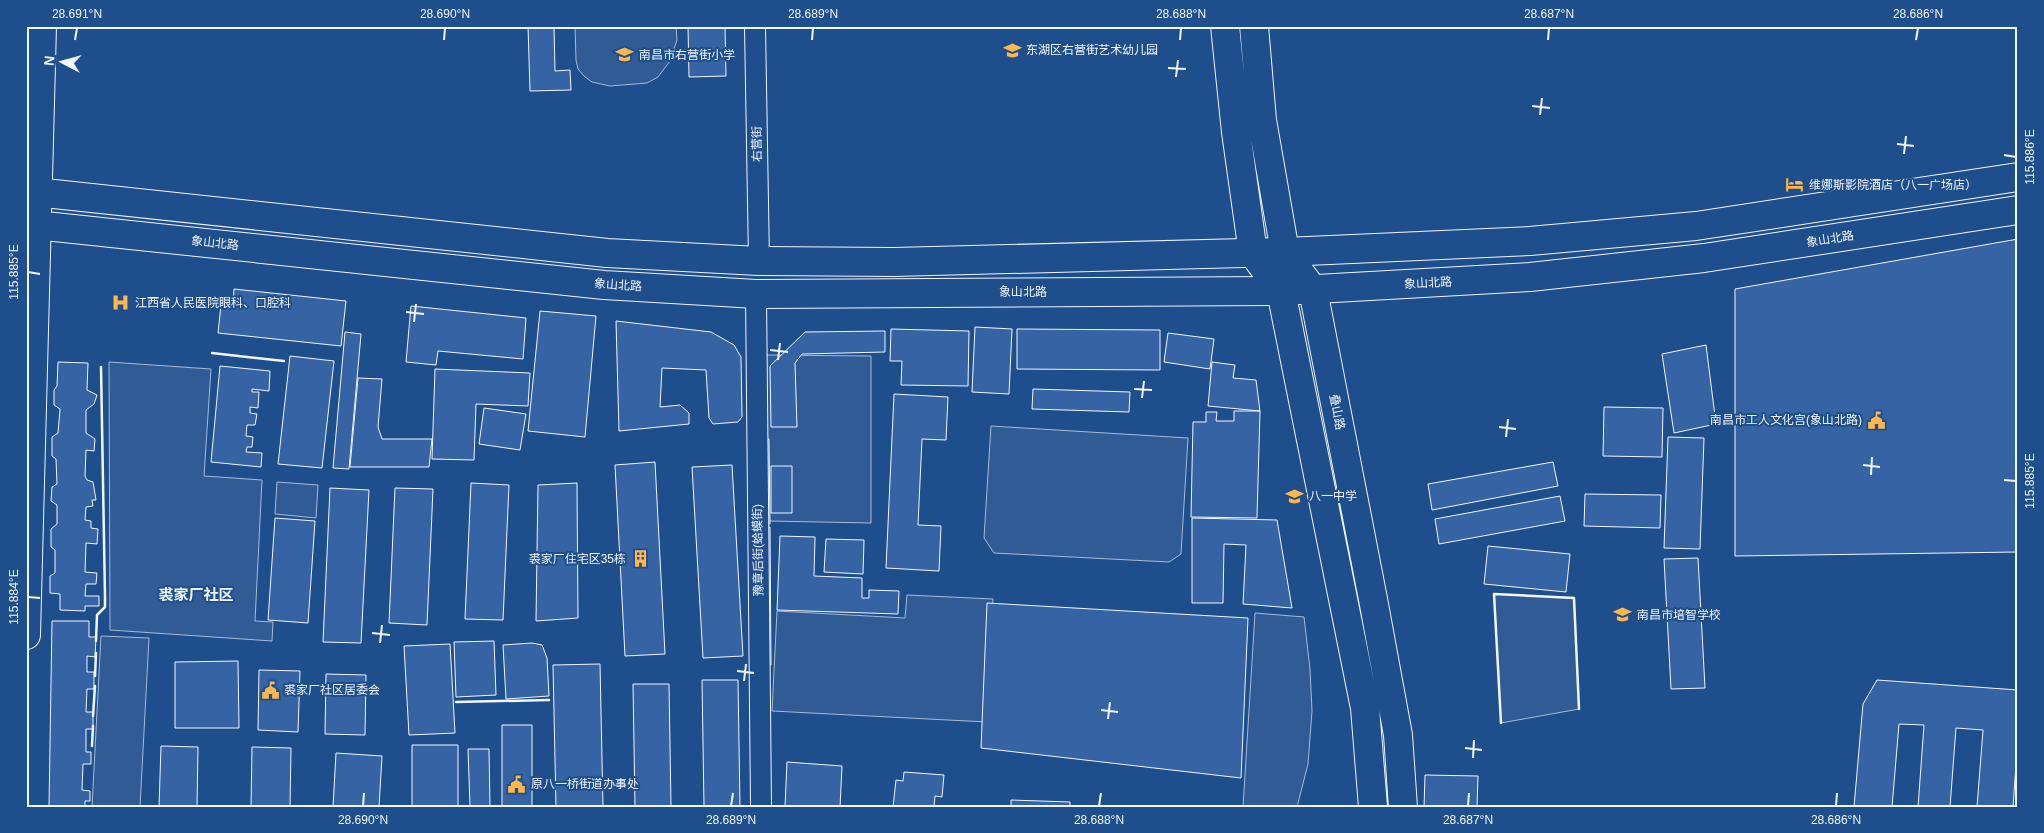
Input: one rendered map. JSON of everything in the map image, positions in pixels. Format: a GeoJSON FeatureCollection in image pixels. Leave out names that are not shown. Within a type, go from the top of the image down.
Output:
{"type":"FeatureCollection","features":[{"type":"Feature","properties":{"kind":"main road"},"geometry":{"type":"LineString","coordinates":[[26,634],[32,191],[42,26]]}},
{"type":"Feature","properties":{"kind":"main road"},"geometry":{"type":"LineString","coordinates":[[1225,26],[1236,132],[1253,253],[1281,291],[1365,708],[1373,807]]}},
{"type":"Feature","properties":{"kind":"main road","name":"叠山路"},"geometry":{"type":"LineString","coordinates":[[1254,26],[1262,120],[1285,252],[1313,290],[1398,735],[1403,807]]}},
{"type":"Feature","properties":{"kind":"main road"},"geometry":{"type":"LineString","coordinates":[[32,191],[608,253],[759,261],[894,262],[1285,252],[1530,241],[1696,226],[2018,177]]}},
{"type":"Feature","properties":{"kind":"main road","name":"象山北路"},"geometry":{"type":"LineString","coordinates":[[32,224],[604,285],[756,294],[1281,291],[1530,277],[1704,258],[2018,210]]}},
{"type":"Feature","properties":{"kind":"street","name":"右营街"},"geometry":{"type":"LineString","coordinates":[[755,26],[759,261]]}},
{"type":"Feature","properties":{"kind":"street","name":"豫章后街(蛤蟆街)"},"geometry":{"type":"LineString","coordinates":[[756,294],[761,807]]}},
{"type":"Feature","properties":{"kind":"shaded area"},"geometry":{"type":"Polygon","coordinates":[[[575,26],[676,26],[677,40],[670,61],[658,77],[647,83],[610,86],[592,82],[578,69],[575,26]]]}},
{"type":"Feature","properties":{"kind":"shaded area"},"geometry":{"type":"Polygon","coordinates":[[[766,355],[871,356],[871,523],[768,521],[766,355]]]}},
{"type":"Feature","properties":{"kind":"shaded area"},"geometry":{"type":"Polygon","coordinates":[[[109,362],[211,369],[204,476],[262,480],[255,621],[273,622],[272,641],[110,630],[109,362]]]}},
{"type":"Feature","properties":{"kind":"shaded area"},"geometry":{"type":"Polygon","coordinates":[[[991,426],[1188,438],[1181,554],[1169,562],[994,553],[984,538],[991,426]]]}},
{"type":"Feature","properties":{"kind":"shaded area"},"geometry":{"type":"Polygon","coordinates":[[[277,482],[318,485],[316,518],[275,514],[277,482]]]}},
{"type":"Feature","properties":{"kind":"shaded area"},"geometry":{"type":"Polygon","coordinates":[[[1494,594],[1574,598],[1579,709],[1501,723],[1494,594]]]}},
{"type":"Feature","properties":{"kind":"shaded area"},"geometry":{"type":"Polygon","coordinates":[[[907,595],[993,599],[987,722],[772,711],[777,611],[905,618],[907,595]]]}},
{"type":"Feature","properties":{"kind":"shaded area"},"geometry":{"type":"Polygon","coordinates":[[[1255,613],[1304,617],[1310,669],[1312,711],[1308,764],[1297,807],[1243,807],[1255,613]]]}},
{"type":"Feature","properties":{"kind":"shaded area"},"geometry":{"type":"Polygon","coordinates":[[[101,636],[149,638],[140,807],[92,807],[101,636]]]}},
{"type":"Feature","properties":{"kind":"building"},"geometry":{"type":"Polygon","coordinates":[[[528,26],[554,26],[555,71],[570,70],[571,90],[530,91],[528,26]]]}},
{"type":"Feature","properties":{"kind":"building"},"geometry":{"type":"Polygon","coordinates":[[[688,26],[725,26],[726,76],[689,77],[688,26]]]}},
{"type":"Feature","properties":{"kind":"building","name":"南昌市工人文化宫(象山北路)"},"geometry":{"type":"Polygon","coordinates":[[[2018,239],[2018,552],[1735,556],[1735,289],[2018,239]]]}},
{"type":"Feature","properties":{"kind":"building"},"geometry":{"type":"Polygon","coordinates":[[[234,289],[346,301],[341,346],[218,333],[221,305],[233,306],[234,289]]]}},
{"type":"Feature","properties":{"kind":"building"},"geometry":{"type":"Polygon","coordinates":[[[411,306],[526,318],[523,359],[438,351],[436,365],[406,362],[411,306]]]}},
{"type":"Feature","properties":{"kind":"building"},"geometry":{"type":"Polygon","coordinates":[[[540,311],[596,316],[585,437],[528,431],[540,311]]]}},
{"type":"Feature","properties":{"kind":"building"},"geometry":{"type":"Polygon","coordinates":[[[616,321],[711,332],[734,345],[741,357],[742,417],[738,422],[713,424],[709,418],[706,370],[662,368],[660,407],[680,405],[689,413],[689,424],[619,431],[616,321]]]}},
{"type":"Feature","properties":{"kind":"building"},"geometry":{"type":"Polygon","coordinates":[[[975,327],[1012,329],[1009,394],[972,392],[975,327]]]}},
{"type":"Feature","properties":{"kind":"building"},"geometry":{"type":"Polygon","coordinates":[[[891,329],[969,331],[968,386],[901,385],[902,361],[890,361],[891,329]]]}},
{"type":"Feature","properties":{"kind":"building"},"geometry":{"type":"Polygon","coordinates":[[[1017,329],[1160,330],[1160,370],[1017,369],[1017,329]]]}},
{"type":"Feature","properties":{"kind":"building"},"geometry":{"type":"Polygon","coordinates":[[[885,331],[885,352],[802,354],[795,363],[797,427],[771,427],[770,366],[805,332],[885,331]]]}},
{"type":"Feature","properties":{"kind":"building"},"geometry":{"type":"Polygon","coordinates":[[[345,332],[361,334],[349,469],[333,468],[345,332]]]}},
{"type":"Feature","properties":{"kind":"building"},"geometry":{"type":"Polygon","coordinates":[[[1168,333],[1214,339],[1210,369],[1164,362],[1168,333]]]}},
{"type":"Feature","properties":{"kind":"building"},"geometry":{"type":"Polygon","coordinates":[[[1706,345],[1716,424],[1674,433],[1662,354],[1706,345]]]}},
{"type":"Feature","properties":{"kind":"building"},"geometry":{"type":"Polygon","coordinates":[[[290,356],[334,361],[322,468],[278,464],[290,356]]]}},
{"type":"Feature","properties":{"kind":"building"},"geometry":{"type":"Polygon","coordinates":[[[58,362],[88,363],[87,390],[97,395],[94,404],[86,410],[86,433],[95,439],[94,451],[86,450],[85,476],[87,480],[93,482],[96,500],[92,500],[93,506],[86,507],[85,520],[91,521],[91,528],[98,529],[97,544],[86,543],[85,572],[97,573],[96,584],[86,584],[85,596],[99,596],[99,606],[85,606],[85,611],[60,610],[60,594],[50,593],[50,576],[55,573],[55,550],[51,547],[51,529],[57,524],[57,505],[51,501],[52,487],[57,484],[56,459],[52,456],[52,437],[58,433],[60,409],[54,405],[58,362]]]}},
{"type":"Feature","properties":{"kind":"building"},"geometry":{"type":"Polygon","coordinates":[[[1212,362],[1235,365],[1233,378],[1256,380],[1260,411],[1208,406],[1212,362]]]}},
{"type":"Feature","properties":{"kind":"building"},"geometry":{"type":"Polygon","coordinates":[[[220,366],[270,371],[269,391],[252,389],[252,392],[259,392],[258,408],[250,407],[250,413],[257,414],[255,425],[247,425],[246,436],[253,437],[252,447],[247,447],[246,452],[262,453],[261,467],[211,462],[220,366]]]}},
{"type":"Feature","properties":{"kind":"building"},"geometry":{"type":"Polygon","coordinates":[[[435,369],[530,373],[528,406],[476,404],[474,460],[432,459],[435,369]]]}},
{"type":"Feature","properties":{"kind":"building"},"geometry":{"type":"Polygon","coordinates":[[[358,378],[382,379],[378,427],[382,439],[432,439],[429,467],[350,467],[358,378]]]}},
{"type":"Feature","properties":{"kind":"building"},"geometry":{"type":"Polygon","coordinates":[[[1033,389],[1130,392],[1129,412],[1032,409],[1033,389]]]}},
{"type":"Feature","properties":{"kind":"building"},"geometry":{"type":"Polygon","coordinates":[[[894,394],[948,397],[946,440],[922,439],[918,525],[941,526],[939,571],[886,568],[894,394]]]}},
{"type":"Feature","properties":{"kind":"building"},"geometry":{"type":"Polygon","coordinates":[[[1604,407],[1663,408],[1662,457],[1603,456],[1604,407]]]}},
{"type":"Feature","properties":{"kind":"building"},"geometry":{"type":"Polygon","coordinates":[[[484,408],[526,414],[520,450],[479,444],[484,408]]]}},
{"type":"Feature","properties":{"kind":"building"},"geometry":{"type":"Polygon","coordinates":[[[1234,411],[1260,411],[1257,518],[1191,517],[1193,422],[1206,422],[1206,412],[1217,412],[1216,421],[1234,421],[1234,411]]]}},
{"type":"Feature","properties":{"kind":"building"},"geometry":{"type":"Polygon","coordinates":[[[1668,437],[1704,438],[1700,549],[1664,548],[1668,437]]]}},
{"type":"Feature","properties":{"kind":"building"},"geometry":{"type":"Polygon","coordinates":[[[763,439],[769,439],[770,524],[764,524],[763,439]]]}},
{"type":"Feature","properties":{"kind":"building","name":"裘家厂住宅区35栋"},"geometry":{"type":"Polygon","coordinates":[[[655,462],[665,654],[625,656],[615,465],[655,462]]]}},
{"type":"Feature","properties":{"kind":"building"},"geometry":{"type":"Polygon","coordinates":[[[1553,462],[1558,486],[1432,510],[1428,484],[1553,462]]]}},
{"type":"Feature","properties":{"kind":"building"},"geometry":{"type":"Polygon","coordinates":[[[732,465],[743,656],[703,658],[692,467],[732,465]]]}},
{"type":"Feature","properties":{"kind":"building"},"geometry":{"type":"Polygon","coordinates":[[[771,466],[792,466],[792,513],[771,513],[771,466]]]}},
{"type":"Feature","properties":{"kind":"building"},"geometry":{"type":"Polygon","coordinates":[[[471,483],[509,485],[503,620],[465,619],[471,483]]]}},
{"type":"Feature","properties":{"kind":"building"},"geometry":{"type":"Polygon","coordinates":[[[577,483],[578,618],[536,621],[538,485],[577,483]]]}},
{"type":"Feature","properties":{"kind":"building"},"geometry":{"type":"Polygon","coordinates":[[[330,488],[369,490],[361,643],[323,642],[330,488]]]}},
{"type":"Feature","properties":{"kind":"building"},"geometry":{"type":"Polygon","coordinates":[[[395,488],[433,489],[427,625],[389,623],[395,488]]]}},
{"type":"Feature","properties":{"kind":"building"},"geometry":{"type":"Polygon","coordinates":[[[1585,494],[1661,495],[1660,528],[1584,526],[1585,494]]]}},
{"type":"Feature","properties":{"kind":"building"},"geometry":{"type":"Polygon","coordinates":[[[1560,496],[1565,521],[1439,544],[1435,519],[1560,496]]]}},
{"type":"Feature","properties":{"kind":"building"},"geometry":{"type":"Polygon","coordinates":[[[275,518],[315,521],[308,623],[268,620],[275,518]]]}},
{"type":"Feature","properties":{"kind":"building"},"geometry":{"type":"Polygon","coordinates":[[[1192,518],[1277,520],[1292,608],[1243,604],[1246,545],[1224,544],[1223,603],[1192,603],[1192,518]]]}},
{"type":"Feature","properties":{"kind":"building"},"geometry":{"type":"Polygon","coordinates":[[[764,527],[770,527],[771,665],[764,665],[764,527]]]}},
{"type":"Feature","properties":{"kind":"building"},"geometry":{"type":"Polygon","coordinates":[[[780,536],[815,537],[814,576],[862,578],[862,598],[869,598],[869,590],[899,591],[898,614],[777,610],[780,536]]]}},
{"type":"Feature","properties":{"kind":"building"},"geometry":{"type":"Polygon","coordinates":[[[826,539],[864,540],[863,574],[824,572],[826,539]]]}},
{"type":"Feature","properties":{"kind":"building"},"geometry":{"type":"Polygon","coordinates":[[[1488,546],[1570,554],[1566,592],[1484,584],[1488,546]]]}},
{"type":"Feature","properties":{"kind":"building"},"geometry":{"type":"Polygon","coordinates":[[[1698,558],[1705,688],[1671,689],[1664,559],[1698,558]]]}},
{"type":"Feature","properties":{"kind":"building"},"geometry":{"type":"Polygon","coordinates":[[[987,603],[1248,618],[1241,778],[981,748],[987,603]]]}},
{"type":"Feature","properties":{"kind":"building"},"geometry":{"type":"Polygon","coordinates":[[[52,621],[89,621],[89,637],[96,637],[95,657],[87,656],[87,672],[94,672],[94,689],[87,689],[86,712],[93,712],[93,729],[86,729],[86,752],[91,752],[91,764],[83,764],[82,790],[90,791],[90,801],[85,801],[85,807],[49,807],[52,621]]]}},
{"type":"Feature","properties":{"kind":"building"},"geometry":{"type":"Polygon","coordinates":[[[494,641],[496,695],[456,697],[454,642],[494,641]]]}},
{"type":"Feature","properties":{"kind":"building"},"geometry":{"type":"Polygon","coordinates":[[[532,643],[542,645],[547,658],[549,696],[506,699],[503,645],[532,643]]]}},
{"type":"Feature","properties":{"kind":"building"},"geometry":{"type":"Polygon","coordinates":[[[450,644],[455,733],[409,735],[404,646],[450,644]]]}},
{"type":"Feature","properties":{"kind":"building"},"geometry":{"type":"Polygon","coordinates":[[[238,661],[239,728],[175,728],[175,662],[238,661]]]}},
{"type":"Feature","properties":{"kind":"building"},"geometry":{"type":"Polygon","coordinates":[[[600,664],[603,807],[556,807],[553,665],[600,664]]]}},
{"type":"Feature","properties":{"kind":"building"},"geometry":{"type":"Polygon","coordinates":[[[259,670],[300,671],[298,732],[258,730],[259,670]]]}},
{"type":"Feature","properties":{"kind":"building"},"geometry":{"type":"Polygon","coordinates":[[[326,674],[366,675],[365,735],[325,734],[326,674]]]}},
{"type":"Feature","properties":{"kind":"building"},"geometry":{"type":"Polygon","coordinates":[[[702,680],[738,680],[740,807],[704,807],[702,680]]]}},
{"type":"Feature","properties":{"kind":"building"},"geometry":{"type":"Polygon","coordinates":[[[1877,680],[2018,690],[2018,737],[2013,807],[1977,807],[1983,730],[1956,728],[1950,807],[1918,807],[1924,725],[1899,724],[1892,807],[1854,807],[1863,704],[1877,680]]]}},
{"type":"Feature","properties":{"kind":"building"},"geometry":{"type":"Polygon","coordinates":[[[633,684],[669,684],[671,807],[635,807],[633,684]]]}},
{"type":"Feature","properties":{"kind":"building"},"geometry":{"type":"Polygon","coordinates":[[[502,725],[532,725],[532,807],[502,807],[502,725]]]}},
{"type":"Feature","properties":{"kind":"building"},"geometry":{"type":"Polygon","coordinates":[[[412,745],[458,745],[458,807],[412,807],[412,745]]]}},
{"type":"Feature","properties":{"kind":"building"},"geometry":{"type":"Polygon","coordinates":[[[161,746],[198,747],[197,807],[159,807],[161,746]]]}},
{"type":"Feature","properties":{"kind":"building"},"geometry":{"type":"Polygon","coordinates":[[[252,747],[291,748],[290,807],[251,807],[252,747]]]}},
{"type":"Feature","properties":{"kind":"building"},"geometry":{"type":"Polygon","coordinates":[[[468,749],[489,749],[490,807],[470,807],[468,749]]]}},
{"type":"Feature","properties":{"kind":"building"},"geometry":{"type":"Polygon","coordinates":[[[336,753],[382,756],[379,807],[333,807],[336,753]]]}},
{"type":"Feature","properties":{"kind":"building"},"geometry":{"type":"Polygon","coordinates":[[[787,762],[842,766],[840,807],[785,807],[787,762]]]}},
{"type":"Feature","properties":{"kind":"building"},"geometry":{"type":"Polygon","coordinates":[[[904,772],[944,775],[942,797],[935,796],[934,807],[893,807],[896,780],[903,781],[904,772]]]}},
{"type":"Feature","properties":{"kind":"building"},"geometry":{"type":"Polygon","coordinates":[[[1425,775],[1478,776],[1477,807],[1424,807],[1425,775]]]}},
{"type":"Feature","properties":{"kind":"building"},"geometry":{"type":"Polygon","coordinates":[[[1011,800],[1070,802],[1070,807],[1011,807],[1011,800]]]}},
{"type":"Feature","properties":{"kind":"wall"},"geometry":{"type":"LineString","coordinates":[[212,353],[284,361]]}},
{"type":"Feature","properties":{"kind":"wall"},"geometry":{"type":"LineString","coordinates":[[96,641],[97,615],[105,607],[101,367]]}},
{"type":"Feature","properties":{"kind":"wall"},"geometry":{"type":"LineString","coordinates":[[1501,723],[1494,594],[1574,598],[1579,709]]}},
{"type":"Feature","properties":{"kind":"wall"},"geometry":{"type":"LineString","coordinates":[[95,676],[96,653]]}},
{"type":"Feature","properties":{"kind":"wall"},"geometry":{"type":"LineString","coordinates":[[93,716],[95,686]]}},
{"type":"Feature","properties":{"kind":"wall"},"geometry":{"type":"LineString","coordinates":[[456,702],[549,700]]}},
{"type":"Feature","properties":{"kind":"wall"},"geometry":{"type":"LineString","coordinates":[[92,746],[93,726]]}},
{"type":"Feature","properties":{"kind":"place","name":"东湖区右营街艺术幼儿园"},"geometry":{"type":"Point","coordinates":[1012,50]}},
{"type":"Feature","properties":{"kind":"place","name":"南昌市右营街小学"},"geometry":{"type":"Point","coordinates":[625,55]}},
{"type":"Feature","properties":{"kind":"place","name":"维娜斯影院酒店（八一广场店）"},"geometry":{"type":"Point","coordinates":[1795,185]}},
{"type":"Feature","properties":{"kind":"place","name":"江西省人民医院眼科、口腔科"},"geometry":{"type":"Point","coordinates":[121,303]}},
{"type":"Feature","properties":{"kind":"place","name":"南昌市工人文化宫(象山北路)"},"geometry":{"type":"Point","coordinates":[1876,420]}},
{"type":"Feature","properties":{"kind":"place","name":"八一中学"},"geometry":{"type":"Point","coordinates":[1295,496]}},
{"type":"Feature","properties":{"kind":"place","name":"裘家厂住宅区35栋"},"geometry":{"type":"Point","coordinates":[640,559]}},
{"type":"Feature","properties":{"kind":"place","name":"南昌市培智学校"},"geometry":{"type":"Point","coordinates":[1623,615]}},
{"type":"Feature","properties":{"kind":"place","name":"裘家厂社区居委会"},"geometry":{"type":"Point","coordinates":[270,690]}},
{"type":"Feature","properties":{"kind":"place","name":"原八一桥街道办事处"},"geometry":{"type":"Point","coordinates":[517,784]}},
{"type":"Feature","properties":{"kind":"district","name":"裘家厂社区"},"geometry":{"type":"Point","coordinates":[196,594]}}]}
